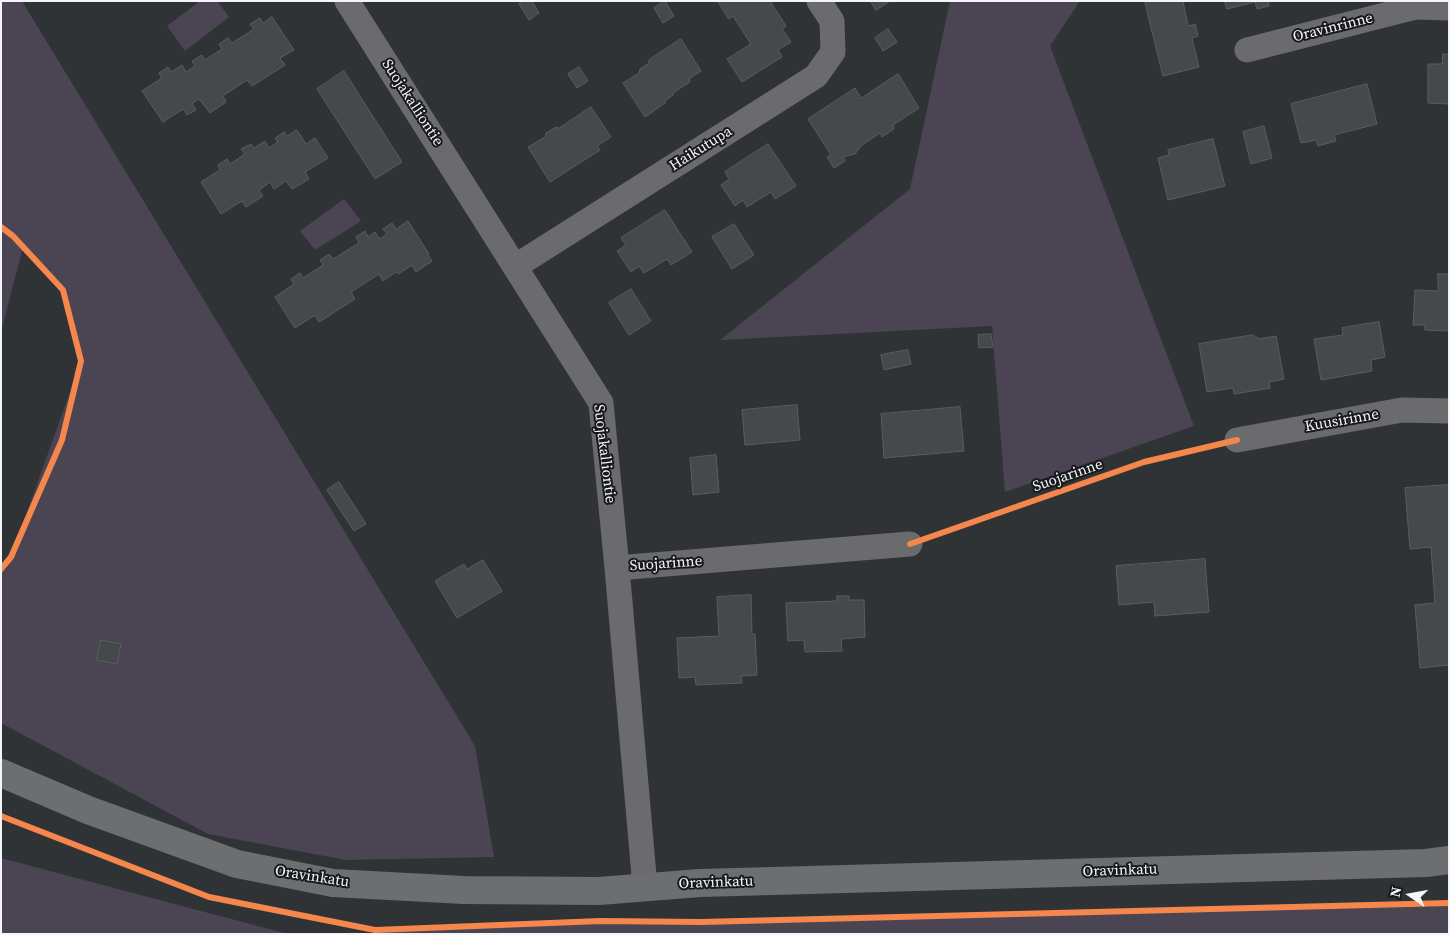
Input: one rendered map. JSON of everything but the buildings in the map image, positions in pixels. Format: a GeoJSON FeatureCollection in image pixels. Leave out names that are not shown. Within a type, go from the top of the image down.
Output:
{"type":"FeatureCollection","features":[{"type":"Feature","properties":{"kind":"street","name":"Suojakalliontie"},"geometry":{"type":"LineString","coordinates":[[347,1],[601,403],[645,887]]}},
{"type":"Feature","properties":{"kind":"street","name":"Haikutupa"},"geometry":{"type":"LineString","coordinates":[[516,266],[816,76],[833,52],[832,21],[819,1]]}},
{"type":"Feature","properties":{"kind":"street","name":"Oravinrinne"},"geometry":{"type":"LineString","coordinates":[[1247,50],[1416,8],[1449,8]]}},
{"type":"Feature","properties":{"kind":"street","name":"Kuusirinne"},"geometry":{"type":"LineString","coordinates":[[1237,440],[1402,410],[1449,411]]}},
{"type":"Feature","properties":{"kind":"street","name":"Suojarinne"},"geometry":{"type":"LineString","coordinates":[[617,568],[910,544]]}},
{"type":"Feature","properties":{"kind":"street","name":"Oravinkatu"},"geometry":{"type":"LineString","coordinates":[[1,773],[88,810],[237,864],[333,883],[464,890],[599,891],[700,883],[1426,863],[1449,860]]}},
{"type":"Feature","properties":{"kind":"shaded area"},"geometry":{"type":"Polygon","coordinates":[[[1,1],[22,1],[475,746],[494,857],[346,860],[208,834],[1,723],[1,569],[11,557],[81,361],[63,290],[23,247],[1,332],[1,1]]]}},
{"type":"Feature","properties":{"kind":"shaded area"},"geometry":{"type":"Polygon","coordinates":[[[200,1],[217,1],[229,17],[185,51],[167,26],[200,1]]]}},
{"type":"Feature","properties":{"kind":"shaded area"},"geometry":{"type":"Polygon","coordinates":[[[950,1],[1080,1],[1050,46],[1194,426],[1005,492],[992,326],[720,340],[910,189],[950,1]]]}},
{"type":"Feature","properties":{"kind":"shaded area"},"geometry":{"type":"Polygon","coordinates":[[[344,199],[361,221],[315,250],[300,231],[344,199]]]}},
{"type":"Feature","properties":{"kind":"shaded area"},"geometry":{"type":"Polygon","coordinates":[[[1,858],[288,934],[1,934],[1,858]]]}},
{"type":"Feature","properties":{"kind":"shaded area"},"geometry":{"type":"Polygon","coordinates":[[[1449,903],[1449,934],[376,934],[375,930],[600,921],[701,922],[1449,903]]]}},
{"type":"Feature","properties":{"kind":"cycle path"},"geometry":{"type":"LineString","coordinates":[[1,227],[13,236],[63,290],[81,361],[62,440],[11,557],[1,569]]}},
{"type":"Feature","properties":{"kind":"cycle path"},"geometry":{"type":"LineString","coordinates":[[910,544],[1144,462],[1237,440]]}},
{"type":"Feature","properties":{"kind":"cycle path"},"geometry":{"type":"LineString","coordinates":[[1,816],[209,897],[375,930],[600,921],[701,922],[1449,903]]}}]}
